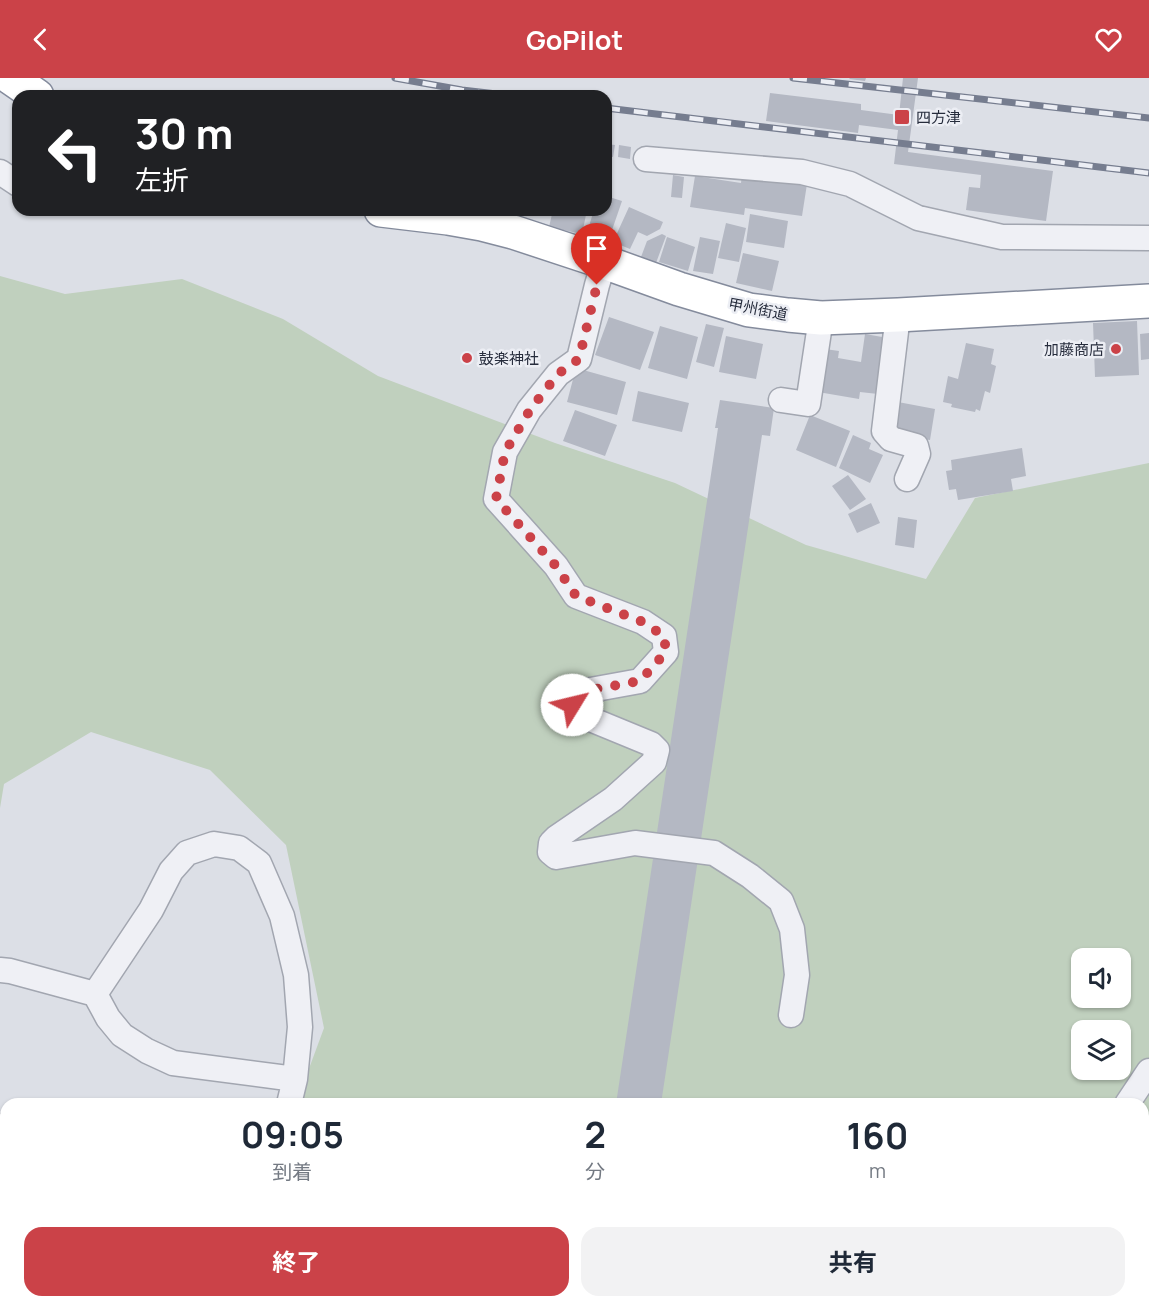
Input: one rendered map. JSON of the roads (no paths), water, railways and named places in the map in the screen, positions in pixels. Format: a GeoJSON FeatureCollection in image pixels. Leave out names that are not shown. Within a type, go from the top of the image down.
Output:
{"type":"FeatureCollection","features":[{"type":"Feature","properties":{"kind":"highway"},"geometry":{"type":"LineString","coordinates":[[11,78],[28,90]]}},
{"type":"Feature","properties":{"kind":"highway","name":"甲州街道"},"geometry":{"type":"LineString","coordinates":[[431,216],[482,224],[557,246],[679,290],[749,310],[788,315],[821,318],[1149,301]]}},
{"type":"Feature","properties":{"kind":"street"},"geometry":{"type":"LineString","coordinates":[[646,159],[802,172],[849,184],[918,218],[1002,237],[1149,238]]}},
{"type":"Feature","properties":{"kind":"street"},"geometry":{"type":"LineString","coordinates":[[604,262],[579,359],[558,374],[530,410],[505,452],[496,499],[556,566],[576,596],[643,622],[664,636],[666,652],[640,681],[574,693],[572,705],[578,714],[651,744],[657,750],[654,762],[613,799],[556,837],[551,843],[550,852],[556,857],[635,843],[714,853],[750,876],[781,901],[792,929],[797,975],[791,1015]]}},
{"type":"Feature","properties":{"kind":"street"},"geometry":{"type":"LineString","coordinates":[[898,315],[884,431],[891,439],[916,446],[918,454],[907,479]]}},
{"type":"Feature","properties":{"kind":"street"},"geometry":{"type":"LineString","coordinates":[[780,400],[807,404],[821,318]]}},
{"type":"Feature","properties":{"kind":"street"},"geometry":{"type":"LineString","coordinates":[[95,993],[151,910],[171,871],[187,853],[214,844],[239,848],[259,863],[282,915],[296,975],[300,1027],[295,1079],[290,1098]]}},
{"type":"Feature","properties":{"kind":"street"},"geometry":{"type":"LineString","coordinates":[[0,970],[95,993],[108,1018],[122,1035],[173,1064],[295,1079]]}},
{"type":"Feature","properties":{"kind":"street"},"geometry":{"type":"LineString","coordinates":[[1131,1098],[1149,1071]]}},
{"type":"Feature","properties":{"kind":"railway"},"geometry":{"type":"LineString","coordinates":[[395,78],[462,90]]}},
{"type":"Feature","properties":{"kind":"railway"},"geometry":{"type":"LineString","coordinates":[[793,78],[1149,118]]}},
{"type":"Feature","properties":{"kind":"railway"},"geometry":{"type":"LineString","coordinates":[[612,109],[1149,173]]}},
{"type":"Feature","properties":{"kind":"place","name":"四方津"},"geometry":{"type":"Point","coordinates":[902,117]}},
{"type":"Feature","properties":{"kind":"place","name":"加藤商店"},"geometry":{"type":"Point","coordinates":[1116,349]}},
{"type":"Feature","properties":{"kind":"place","name":"鼓楽神社"},"geometry":{"type":"Point","coordinates":[467,358]}}]}
